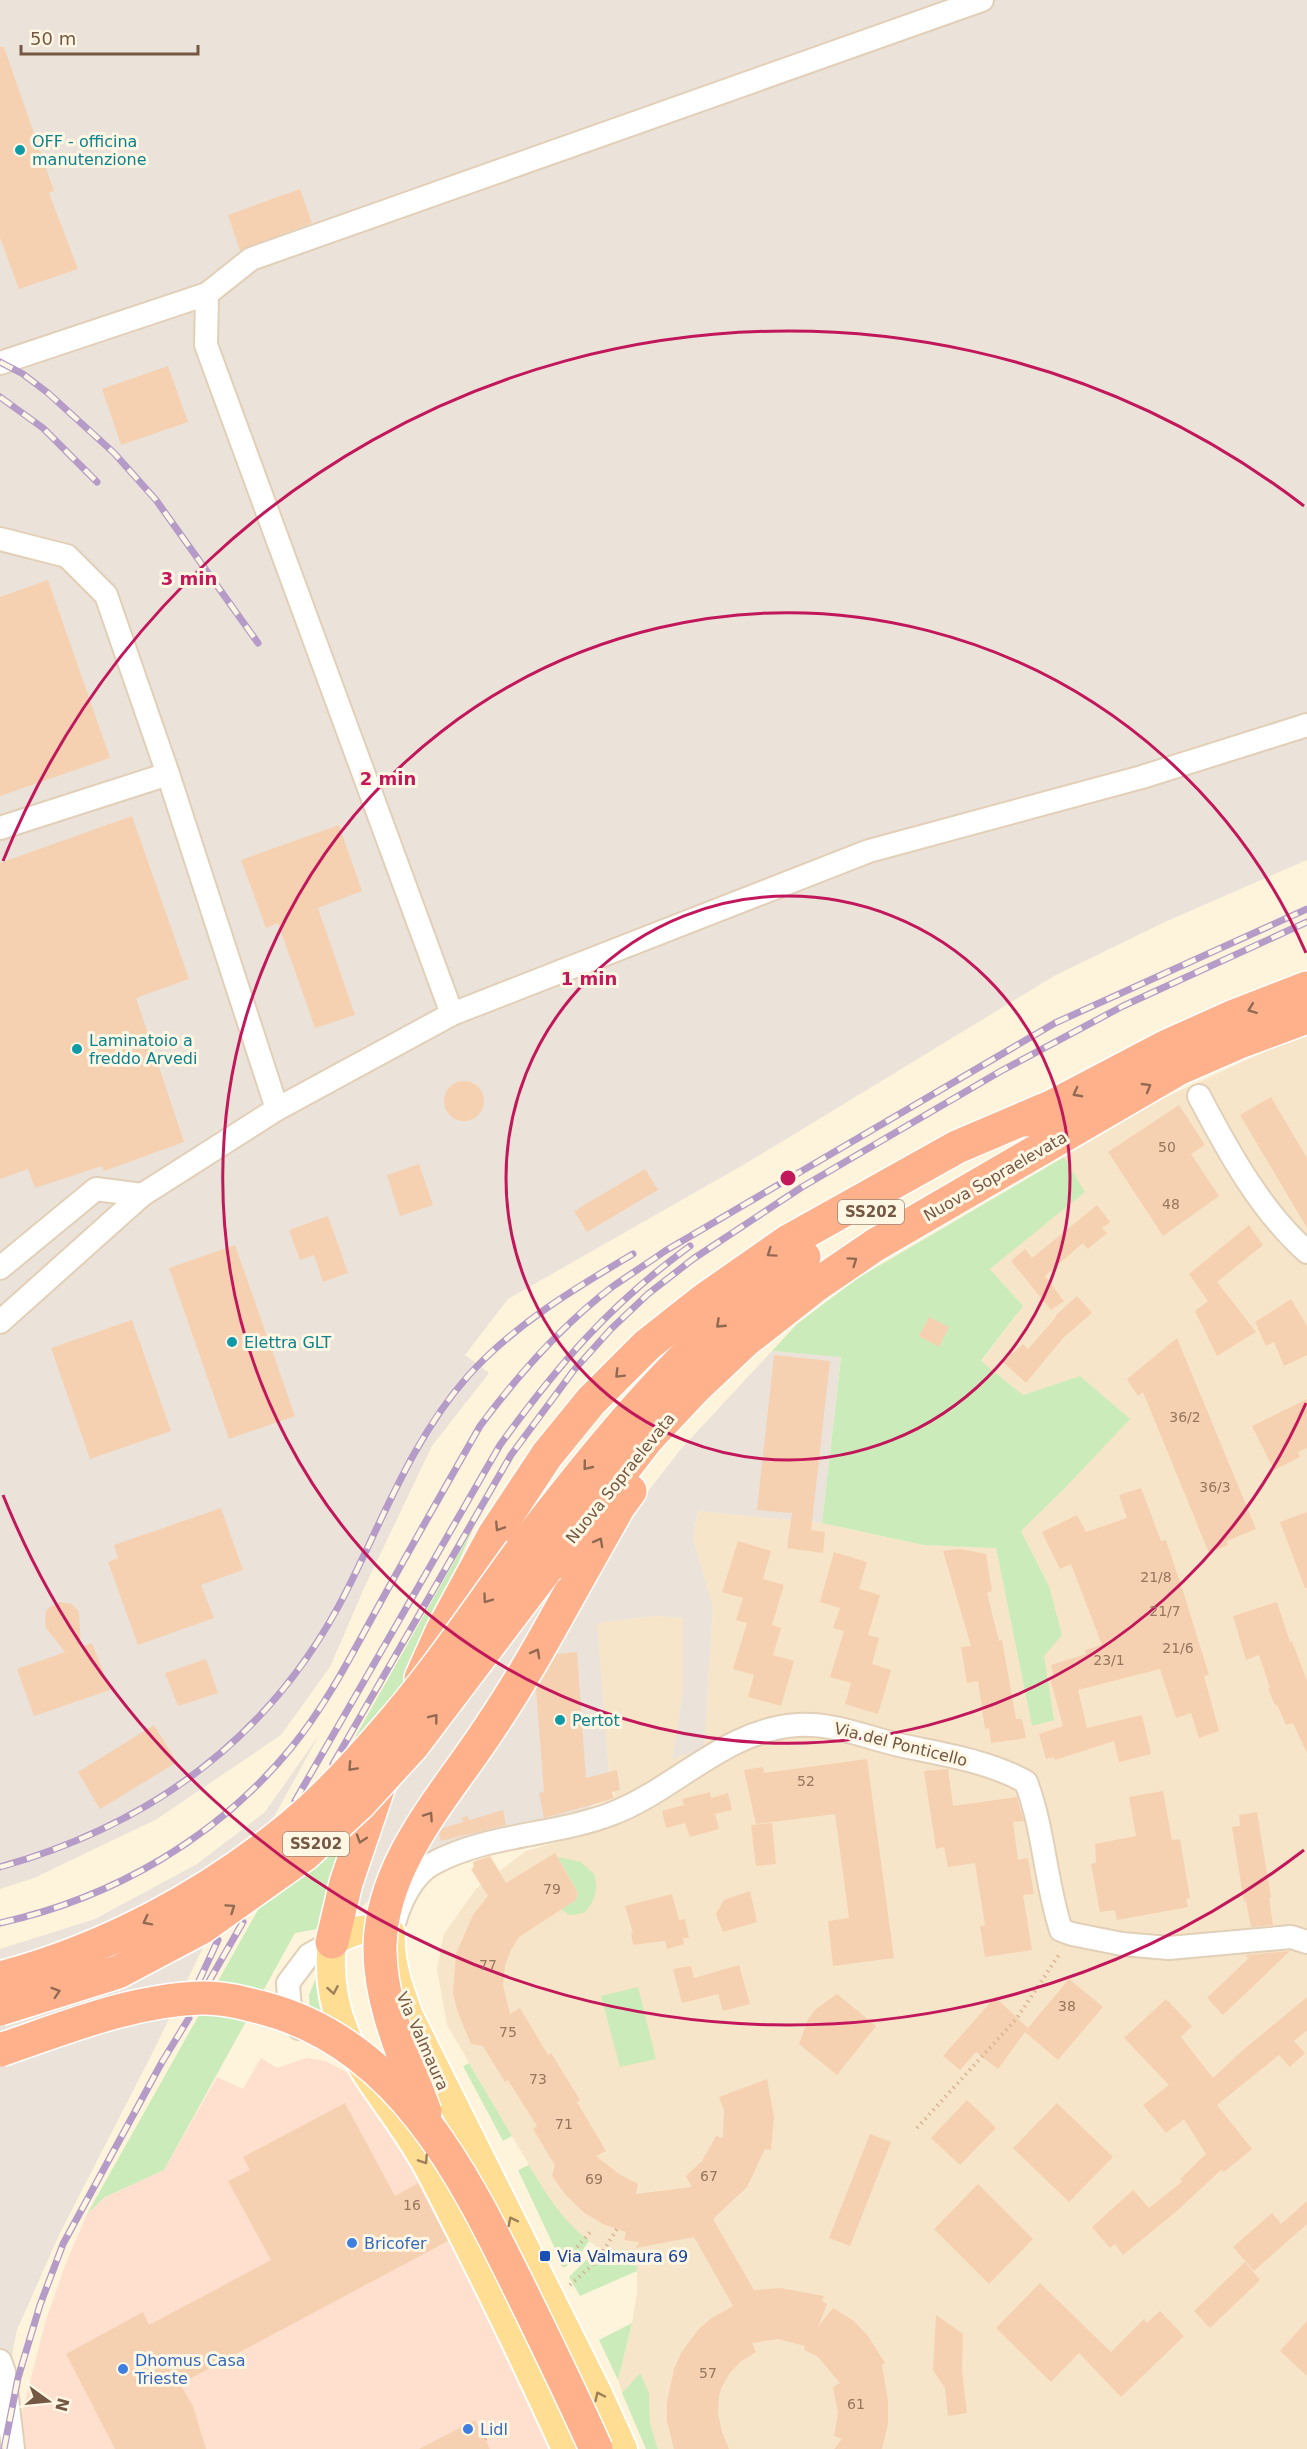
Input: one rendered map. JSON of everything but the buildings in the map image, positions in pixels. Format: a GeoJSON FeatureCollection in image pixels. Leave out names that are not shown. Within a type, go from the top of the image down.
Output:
{"type":"FeatureCollection","features":[{"type":"Feature","properties":{"kind":"highway","name":"Nuova Sopraelevata"},"geometry":{"type":"LineString","coordinates":[[0,2009],[118,1972],[201,1928],[305,1854],[359,1804],[413,1745],[534,1560],[570,1486],[625,1420],[680,1361],[731,1313],[786,1269],[858,1220],[1046,1109],[1165,1047],[1232,1017],[1307,988]]}},
{"type":"Feature","properties":{"kind":"highway","name":"Nuova Sopraelevata"},"geometry":{"type":"LineString","coordinates":[[0,1978],[103,1943],[187,1900],[292,1826],[335,1786],[388,1728],[445,1656],[696,1387],[746,1340],[815,1286],[876,1245],[1178,1070],[1242,1041],[1307,1017]]}},
{"type":"Feature","properties":{"kind":"highway"},"geometry":{"type":"LineString","coordinates":[[332,1942],[346,1883],[379,1785],[409,1704],[442,1631],[501,1525],[547,1455],[591,1401],[647,1345],[704,1300],[788,1242],[957,1147],[1046,1109]]}},
{"type":"Feature","properties":{"kind":"highway"},"geometry":{"type":"LineString","coordinates":[[430,2128],[386,2003],[380,1949],[381,1920],[411,1843],[521,1680],[619,1506],[656,1457],[815,1286]]}},
{"type":"Feature","properties":{"kind":"highway"},"geometry":{"type":"LineString","coordinates":[[0,2050],[95,2018],[160,2001],[203,1997],[283,2013],[322,2031],[354,2051],[408,2099],[466,2183],[570,2391],[596,2449]]}},
{"type":"Feature","properties":{"kind":"main road"},"geometry":{"type":"LineString","coordinates":[[391,1933],[375,1928],[360,1929],[332,1942],[330,1967],[335,2001],[346,2039],[431,2171],[566,2449]]}},
{"type":"Feature","properties":{"kind":"main road","name":"Via Valmaura"},"geometry":{"type":"LineString","coordinates":[[391,1933],[393,1968],[409,2016],[623,2449]]}},
{"type":"Feature","properties":{"kind":"street"},"geometry":{"type":"LineString","coordinates":[[0,363],[207,294],[251,259],[982,0]]}},
{"type":"Feature","properties":{"kind":"street"},"geometry":{"type":"LineString","coordinates":[[207,294],[206,345],[452,1014]]}},
{"type":"Feature","properties":{"kind":"street"},"geometry":{"type":"LineString","coordinates":[[0,539],[67,556],[106,595],[168,774],[277,1109]]}},
{"type":"Feature","properties":{"kind":"street"},"geometry":{"type":"LineString","coordinates":[[0,1322],[142,1195],[277,1109],[452,1014],[869,851],[1142,777],[1307,725]]}},
{"type":"Feature","properties":{"kind":"street"},"geometry":{"type":"LineString","coordinates":[[0,828],[168,774]]}},
{"type":"Feature","properties":{"kind":"street"},"geometry":{"type":"LineString","coordinates":[[1198,1096],[1221,1139],[1251,1185],[1293,1240],[1307,1252]]}},
{"type":"Feature","properties":{"kind":"street"},"geometry":{"type":"LineString","coordinates":[[0,1268],[96,1189],[142,1195]]}},
{"type":"Feature","properties":{"kind":"street","name":"Via del Ponticello"},"geometry":{"type":"LineString","coordinates":[[391,1933],[399,1905],[412,1883],[428,1866],[446,1857],[498,1842],[561,1829],[609,1815],[644,1800],[738,1740],[771,1729],[798,1725],[835,1727],[982,1764],[1008,1772],[1026,1782],[1034,1804],[1052,1901],[1061,1930],[1072,1934]]}},
{"type":"Feature","properties":{"kind":"street"},"geometry":{"type":"LineString","coordinates":[[1072,1934],[1122,1944],[1169,1948],[1292,1937],[1307,1942]]}},
{"type":"Feature","properties":{"kind":"street"},"geometry":{"type":"LineString","coordinates":[[332,1942],[309,1955],[294,1972],[288,1983],[290,2004],[295,2023],[306,2035],[358,2060]]}},
{"type":"Feature","properties":{"kind":"street"},"geometry":{"type":"LineString","coordinates":[[523,2359],[536,2335],[548,2331],[569,2336]]}},
{"type":"Feature","properties":{"kind":"street"},"geometry":{"type":"LineString","coordinates":[[0,2361],[4,2372],[13,2449]]}},
{"type":"Feature","properties":{"kind":"path"},"geometry":{"type":"LineString","coordinates":[[917,2128],[1017,2018],[1072,1934]]}},
{"type":"Feature","properties":{"kind":"path"},"geometry":{"type":"LineString","coordinates":[[558,2268],[593,2229]]}},
{"type":"Feature","properties":{"kind":"path"},"geometry":{"type":"LineString","coordinates":[[567,2288],[597,2261],[617,2229]]}},
{"type":"Feature","properties":{"kind":"path"},"geometry":{"type":"LineString","coordinates":[[485,2439],[505,2427]]}},
{"type":"Feature","properties":{"kind":"shaded area"},"geometry":{"type":"Polygon","coordinates":[[[0,0],[1307,0],[1307,860],[1167,921],[1054,976],[750,1161],[508,1299],[465,1355],[489,1373],[432,1446],[365,1586],[330,1667],[281,1735],[157,1819],[34,1878],[0,1889],[0,0]]]}},
{"type":"Feature","properties":{"kind":"shaded area"},"geometry":{"type":"Polygon","coordinates":[[[1307,1035],[1307,2449],[658,2449],[650,2423],[649,2393],[639,2374],[622,2393],[618,2380],[632,2323],[637,2292],[637,2266],[612,2258],[598,2248],[573,2229],[553,2206],[447,2025],[437,1969],[444,1934],[476,1889],[526,1851],[621,1824],[609,1772],[596,1623],[657,1616],[683,1618],[683,1690],[672,1759],[704,1749],[713,1607],[693,1538],[698,1511],[822,1523],[923,1545],[996,1547],[1032,1726],[1044,1656],[1049,1586],[1021,1531],[1129,1419],[1080,1376],[1023,1395],[981,1362],[1023,1306],[990,1269],[1084,1192],[1064,1157],[1162,1099],[1287,1041],[1307,1035]]]}},
{"type":"Feature","properties":{"kind":"shaded area"},"geometry":{"type":"Polygon","coordinates":[[[772,1351],[841,1356],[822,1523],[698,1511],[693,1538],[713,1607],[704,1749],[672,1759],[683,1690],[683,1618],[657,1616],[597,1623],[609,1772],[613,1792],[584,1811],[567,1813],[564,1821],[520,1829],[507,1827],[426,1853],[347,1919],[424,1700],[630,1515],[680,1450],[772,1351]]]}},
{"type":"Feature","properties":{"kind":"shaded area"},"geometry":{"type":"Polygon","coordinates":[[[319,1735],[208,1937],[155,2048],[59,2235],[17,2330],[0,2416],[0,1949],[95,1919],[197,1864],[265,1812],[319,1735]]]}},
{"type":"Feature","properties":{"kind":"shaded area"},"geometry":{"type":"Polygon","coordinates":[[[261,2058],[277,2068],[306,2058],[325,2061],[353,2075],[368,2093],[420,2183],[527,2393],[550,2449],[18,2449],[23,2409],[45,2323],[64,2268],[87,2214],[105,2197],[164,2170],[217,2077],[243,2089],[261,2058]]]}},
{"type":"Feature","properties":{"kind":"green space"},"geometry":{"type":"Polygon","coordinates":[[[1064,1157],[1085,1192],[990,1269],[1023,1306],[981,1361],[1023,1395],[1080,1376],[1130,1419],[1021,1531],[1049,1586],[1062,1635],[1044,1656],[1054,1720],[1032,1726],[996,1548],[923,1545],[822,1523],[841,1357],[772,1351],[797,1324],[858,1278],[1064,1157]]]}},
{"type":"Feature","properties":{"kind":"green space"},"geometry":{"type":"Polygon","coordinates":[[[474,1526],[370,1770],[323,1928],[295,1933],[164,2170],[105,2197],[87,2214],[474,1526]]]}},
{"type":"Feature","properties":{"kind":"green space"},"geometry":{"type":"Polygon","coordinates":[[[558,1857],[581,1862],[594,1874],[595,1895],[584,1913],[569,1915],[561,1909],[576,1900],[578,1893],[558,1857]]]}},
{"type":"Feature","properties":{"kind":"green space"},"geometry":{"type":"Polygon","coordinates":[[[319,1970],[328,2015],[310,2015],[309,1995],[319,1970]]]}},
{"type":"Feature","properties":{"kind":"green space"},"geometry":{"type":"Polygon","coordinates":[[[638,1987],[656,2059],[620,2067],[601,1996],[638,1987]]]}},
{"type":"Feature","properties":{"kind":"green space"},"geometry":{"type":"Polygon","coordinates":[[[469,2063],[512,2136],[503,2141],[463,2066],[469,2063]]]}},
{"type":"Feature","properties":{"kind":"green space"},"geometry":{"type":"Polygon","coordinates":[[[529,2165],[563,2215],[589,2241],[577,2258],[564,2268],[518,2170],[529,2165]]]}},
{"type":"Feature","properties":{"kind":"green space"},"geometry":{"type":"Polygon","coordinates":[[[598,2248],[612,2258],[637,2266],[637,2271],[580,2296],[569,2277],[598,2248]]]}},
{"type":"Feature","properties":{"kind":"green space"},"geometry":{"type":"Polygon","coordinates":[[[632,2323],[618,2380],[599,2340],[632,2323]]]}},
{"type":"Feature","properties":{"kind":"green space"},"geometry":{"type":"Polygon","coordinates":[[[640,2373],[649,2393],[650,2423],[658,2449],[646,2449],[622,2393],[640,2373]]]}},
{"type":"Feature","properties":{"kind":"railway"},"geometry":{"type":"LineString","coordinates":[[0,362],[23,374],[48,393],[114,453],[156,500],[258,643]]}},
{"type":"Feature","properties":{"kind":"railway"},"geometry":{"type":"LineString","coordinates":[[0,397],[43,428],[97,482]]}},
{"type":"Feature","properties":{"kind":"railway"},"geometry":{"type":"LineString","coordinates":[[0,1923],[83,1898],[160,1860],[230,1810],[262,1780],[291,1748],[328,1696],[480,1426],[541,1352],[575,1318],[612,1287],[665,1251],[1055,1023],[1307,909]]}},
{"type":"Feature","properties":{"kind":"railway"},"geometry":{"type":"LineString","coordinates":[[333,1764],[511,1455],[574,1370],[611,1329],[648,1294],[693,1259],[802,1187],[1001,1071],[1123,1006],[1307,922]]}},
{"type":"Feature","properties":{"kind":"railway"},"geometry":{"type":"LineString","coordinates":[[295,1801],[500,1445],[543,1388],[586,1338],[634,1291],[690,1246]]}},
{"type":"Feature","properties":{"kind":"railway"},"geometry":{"type":"LineString","coordinates":[[0,1867],[57,1848],[110,1825],[160,1798],[206,1766],[248,1728],[286,1686],[319,1639],[349,1586],[416,1450],[432,1424],[468,1376],[486,1357],[525,1324],[567,1294],[633,1254]]}},
{"type":"Feature","properties":{"kind":"railway"},"geometry":{"type":"LineString","coordinates":[[208,1983],[243,1922]]}},
{"type":"Feature","properties":{"kind":"railway"},"geometry":{"type":"LineString","coordinates":[[198,1983],[218,1940]]}},
{"type":"Feature","properties":{"kind":"railway"},"geometry":{"type":"LineString","coordinates":[[4,2449],[18,2378],[40,2305],[63,2244],[162,2062],[189,2018]]}},
{"type":"Feature","properties":{"kind":"place","name":"OFF - officina manutenzione"},"geometry":{"type":"Point","coordinates":[20,150]}},
{"type":"Feature","properties":{"kind":"place","name":"Laminatoio a freddo Arvedi"},"geometry":{"type":"Point","coordinates":[77,1049]}},
{"type":"Feature","properties":{"kind":"place","name":"Elettra GLT"},"geometry":{"type":"Point","coordinates":[232,1342]}},
{"type":"Feature","properties":{"kind":"place","name":"Pertot"},"geometry":{"type":"Point","coordinates":[560,1720]}},
{"type":"Feature","properties":{"kind":"place","name":"Bricofer"},"geometry":{"type":"Point","coordinates":[352,2243]}},
{"type":"Feature","properties":{"kind":"place","name":"Via Valmaura 69"},"geometry":{"type":"Point","coordinates":[545,2256]}},
{"type":"Feature","properties":{"kind":"place","name":"Dhomus Casa Trieste"},"geometry":{"type":"Point","coordinates":[123,2369]}},
{"type":"Feature","properties":{"kind":"place","name":"Lidl"},"geometry":{"type":"Point","coordinates":[468,2429]}}]}
